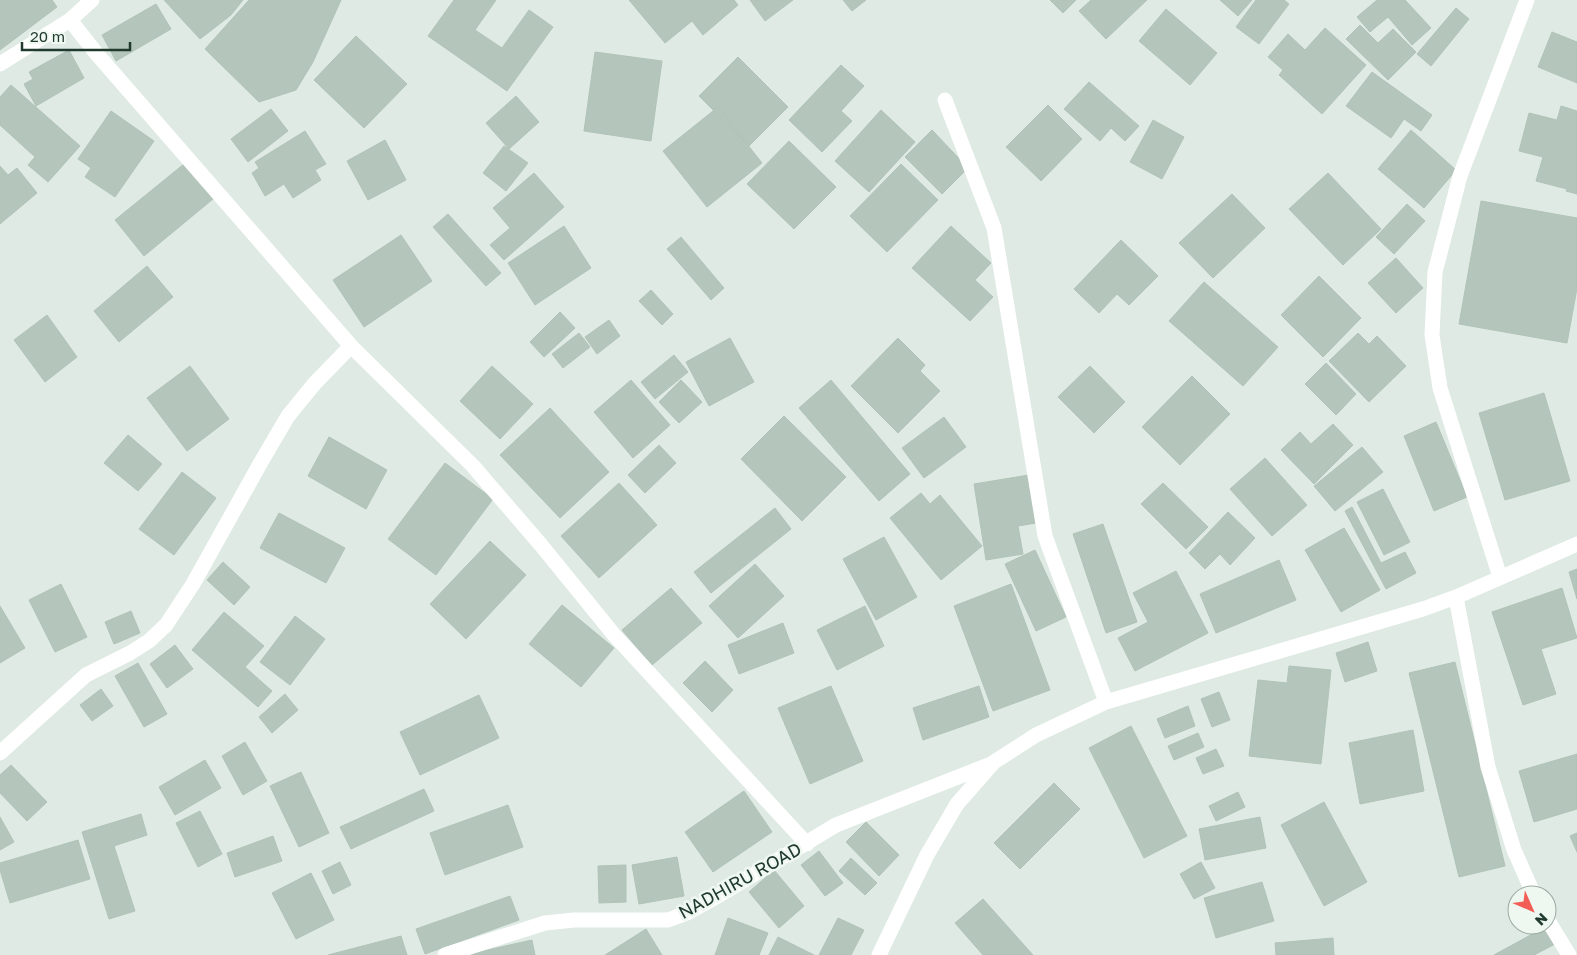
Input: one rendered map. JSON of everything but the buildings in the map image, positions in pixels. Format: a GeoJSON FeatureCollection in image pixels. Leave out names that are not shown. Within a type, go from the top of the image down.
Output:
{"type":"FeatureCollection","features":[{"type":"Feature","properties":{"kind":"street"},"geometry":{"type":"LineString","coordinates":[[0,64],[70,20],[92,0]]}},
{"type":"Feature","properties":{"kind":"street"},"geometry":{"type":"LineString","coordinates":[[1500,577],[1440,388],[1432,335],[1435,272],[1460,176],[1527,0]]}},
{"type":"Feature","properties":{"kind":"street"},"geometry":{"type":"LineString","coordinates":[[70,20],[96,53],[351,346],[473,466],[541,545],[615,636],[807,844]]}},
{"type":"Feature","properties":{"kind":"street"},"geometry":{"type":"LineString","coordinates":[[945,100],[994,228],[1045,536],[1106,702]]}},
{"type":"Feature","properties":{"kind":"street"},"geometry":{"type":"LineString","coordinates":[[0,753],[86,675],[130,653],[149,641],[166,625],[193,584],[260,462],[288,416],[315,383],[351,346]]}},
{"type":"Feature","properties":{"kind":"street"},"geometry":{"type":"LineString","coordinates":[[879,955],[927,855],[957,804],[994,762],[1036,734],[1106,702],[1423,609],[1577,544]]}},
{"type":"Feature","properties":{"kind":"street"},"geometry":{"type":"LineString","coordinates":[[1456,596],[1488,767],[1514,850],[1530,885]]}},
{"type":"Feature","properties":{"kind":"street","name":"NADHIRU ROAD"},"geometry":{"type":"LineString","coordinates":[[445,955],[545,923],[574,920],[668,920],[716,897],[836,825],[994,762]]}},
{"type":"Feature","properties":{"kind":"street"},"geometry":{"type":"LineString","coordinates":[[1557,935],[1569,955]]}}]}
